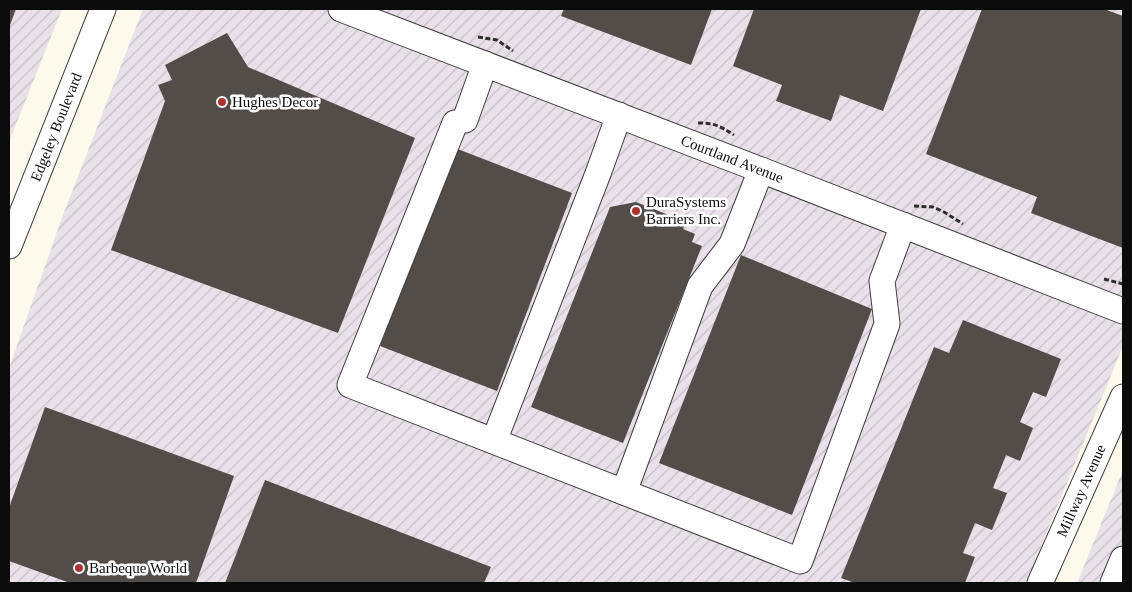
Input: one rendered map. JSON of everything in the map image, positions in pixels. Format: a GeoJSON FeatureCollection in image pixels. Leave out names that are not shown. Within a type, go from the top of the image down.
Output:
{"type":"FeatureCollection","features":[{"type":"Feature","properties":{"kind":"street","name":"Edgeley Boulevard"},"geometry":{"type":"LineString","coordinates":[[9,246],[103,9]]}},
{"type":"Feature","properties":{"kind":"street","name":"Courtland Avenue"},"geometry":{"type":"LineString","coordinates":[[341,9],[1123,311]]}},
{"type":"Feature","properties":{"kind":"street"},"geometry":{"type":"LineString","coordinates":[[485,64],[350,385],[800,560],[887,324],[882,281],[903,225]]}},
{"type":"Feature","properties":{"kind":"street"},"geometry":{"type":"LineString","coordinates":[[494,441],[599,172],[619,115]]}},
{"type":"Feature","properties":{"kind":"street"},"geometry":{"type":"LineString","coordinates":[[624,492],[700,286],[732,244],[761,170]]}},
{"type":"Feature","properties":{"kind":"street","name":"Millway Avenue"},"geometry":{"type":"LineString","coordinates":[[1043,583],[1123,397]]}},
{"type":"Feature","properties":{"kind":"street"},"geometry":{"type":"LineString","coordinates":[[1113,583],[1123,559]]}},
{"type":"Feature","properties":{"kind":"shaded area"},"geometry":{"type":"Polygon","coordinates":[[[9,9],[62,9],[9,142],[9,9]]]}},
{"type":"Feature","properties":{"kind":"shaded area"},"geometry":{"type":"Polygon","coordinates":[[[143,9],[1123,9],[1123,346],[1026,583],[9,583],[9,368],[63,215],[143,9]]]}},
{"type":"Feature","properties":{"kind":"shaded area"},"geometry":{"type":"Polygon","coordinates":[[[1123,470],[1123,583],[1077,583],[1123,470]]]}},
{"type":"Feature","properties":{"kind":"building"},"geometry":{"type":"Polygon","coordinates":[[[9,9],[16,9],[9,28],[9,9]]]}},
{"type":"Feature","properties":{"kind":"building"},"geometry":{"type":"Polygon","coordinates":[[[564,9],[712,9],[691,65],[561,16],[564,9]]]}},
{"type":"Feature","properties":{"kind":"building"},"geometry":{"type":"Polygon","coordinates":[[[754,9],[921,9],[883,111],[840,95],[831,121],[776,101],[782,85],[733,66],[754,9]]]}},
{"type":"Feature","properties":{"kind":"building"},"geometry":{"type":"Polygon","coordinates":[[[982,9],[1104,9],[1123,16],[1123,248],[1031,213],[1037,197],[926,154],[982,9]]]}},
{"type":"Feature","properties":{"kind":"building"},"geometry":{"type":"Polygon","coordinates":[[[227,33],[248,67],[415,138],[338,333],[111,250],[165,101],[158,85],[172,80],[165,65],[227,33]]]}},
{"type":"Feature","properties":{"kind":"building"},"geometry":{"type":"Polygon","coordinates":[[[455,148],[572,193],[497,391],[380,346],[455,148]]]}},
{"type":"Feature","properties":{"kind":"building"},"geometry":{"type":"Polygon","coordinates":[[[636,202],[686,222],[683,229],[695,234],[692,242],[702,246],[623,443],[531,407],[610,207],[636,202]]]}},
{"type":"Feature","properties":{"kind":"building"},"geometry":{"type":"Polygon","coordinates":[[[741,255],[872,309],[792,515],[659,463],[741,255]]]}},
{"type":"Feature","properties":{"kind":"building"},"geometry":{"type":"Polygon","coordinates":[[[963,320],[1061,359],[1046,397],[1033,392],[1020,422],[1033,428],[1020,461],[1006,455],[993,488],[1007,493],[992,530],[975,523],[963,553],[975,557],[965,583],[855,583],[841,578],[934,347],[949,353],[963,320]]]}},
{"type":"Feature","properties":{"kind":"building"},"geometry":{"type":"Polygon","coordinates":[[[45,407],[234,476],[196,583],[70,583],[9,561],[9,508],[45,407]]]}},
{"type":"Feature","properties":{"kind":"building"},"geometry":{"type":"Polygon","coordinates":[[[265,480],[491,567],[484,583],[225,583],[265,480]]]}},
{"type":"Feature","properties":{"kind":"place","name":"Hughes Decor"},"geometry":{"type":"Point","coordinates":[222,102]}},
{"type":"Feature","properties":{"kind":"place","name":"DuraSystems Barriers Inc."},"geometry":{"type":"Point","coordinates":[636,211]}},
{"type":"Feature","properties":{"kind":"place","name":"Barbeque World"},"geometry":{"type":"Point","coordinates":[79,568]}}]}
